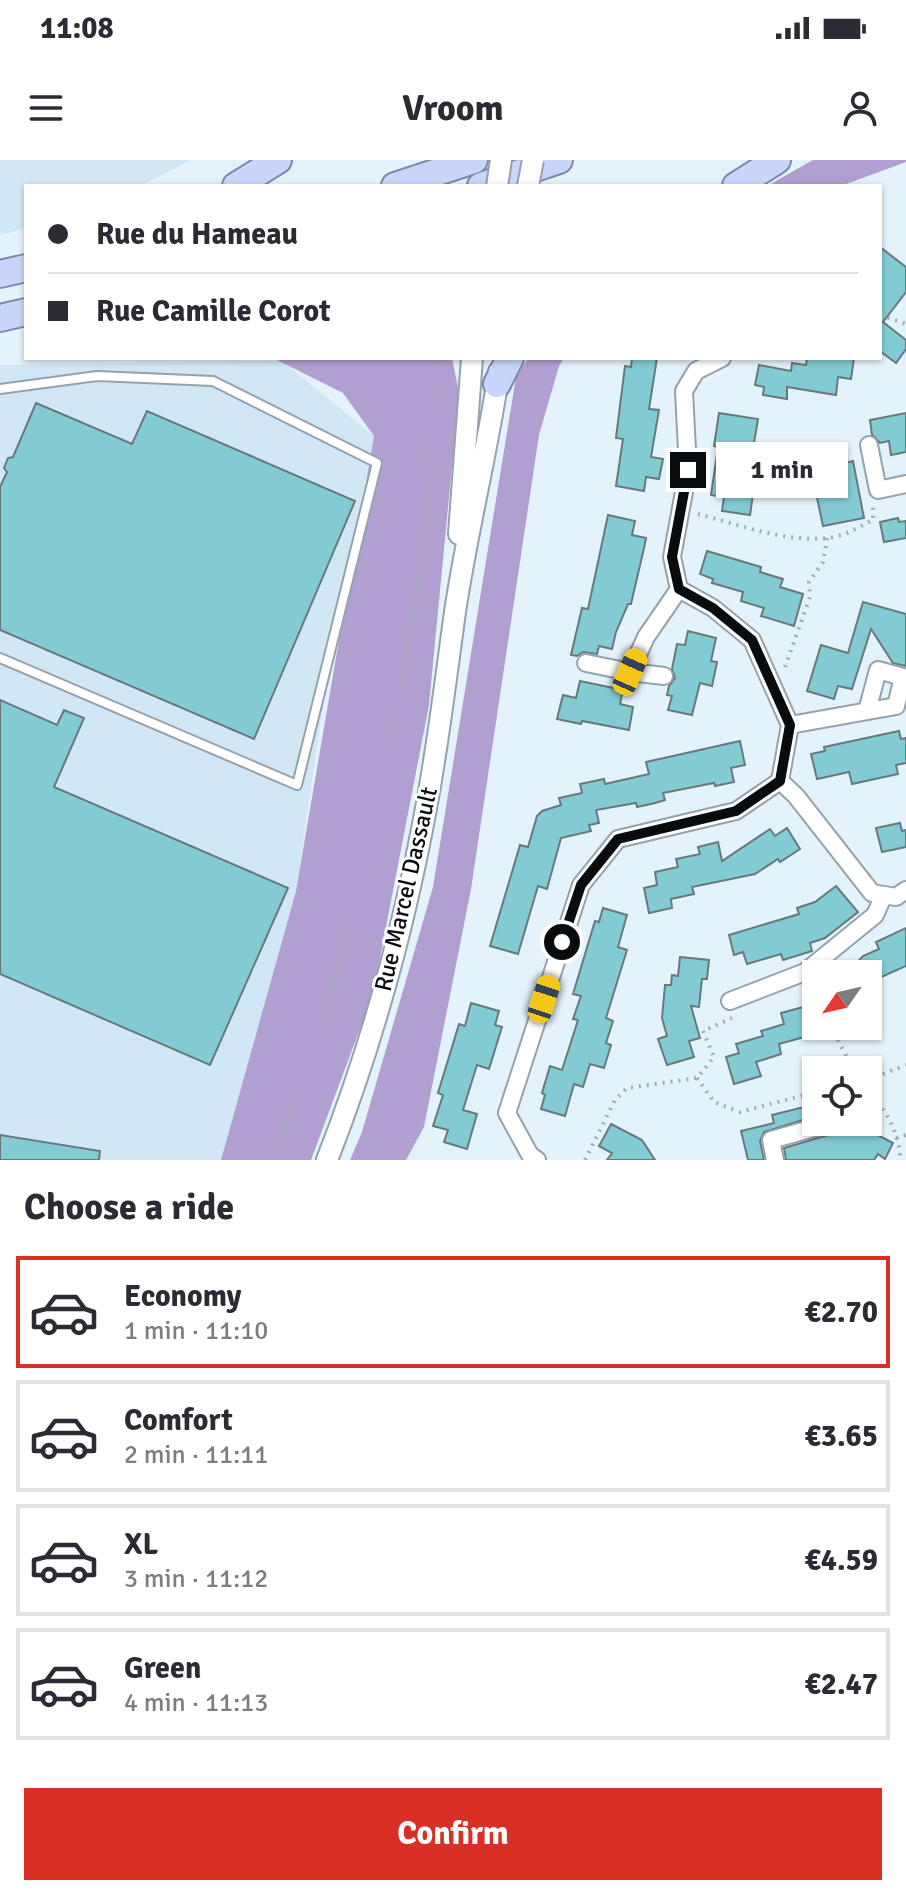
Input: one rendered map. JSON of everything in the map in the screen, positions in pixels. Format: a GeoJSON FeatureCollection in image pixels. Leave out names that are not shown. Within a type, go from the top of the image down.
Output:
{"type":"FeatureCollection","features":[{"type":"Feature","properties":{"kind":"highway"},"geometry":{"type":"LineString","coordinates":[[239,184],[278,160]]}},
{"type":"Feature","properties":{"kind":"highway"},"geometry":{"type":"LineString","coordinates":[[401,184],[474,160]]}},
{"type":"Feature","properties":{"kind":"highway"},"geometry":{"type":"LineString","coordinates":[[487,184],[559,160]]}},
{"type":"Feature","properties":{"kind":"highway"},"geometry":{"type":"LineString","coordinates":[[739,184],[777,160]]}},
{"type":"Feature","properties":{"kind":"highway"},"geometry":{"type":"LineString","coordinates":[[0,277],[24,269]]}},
{"type":"Feature","properties":{"kind":"highway"},"geometry":{"type":"LineString","coordinates":[[0,277],[24,277]]}},
{"type":"Feature","properties":{"kind":"highway"},"geometry":{"type":"LineString","coordinates":[[0,320],[24,313]]}},
{"type":"Feature","properties":{"kind":"highway"},"geometry":{"type":"LineString","coordinates":[[0,320],[24,322]]}},
{"type":"Feature","properties":{"kind":"street"},"geometry":{"type":"LineString","coordinates":[[497,184],[501,160]]}},
{"type":"Feature","properties":{"kind":"street"},"geometry":{"type":"LineString","coordinates":[[528,184],[533,160]]}},
{"type":"Feature","properties":{"kind":"street","name":"Rue Marcel Dassault"},"geometry":{"type":"LineString","coordinates":[[455,610],[470,360]]}},
{"type":"Feature","properties":{"kind":"street"},"geometry":{"type":"LineString","coordinates":[[630,672],[646,637],[679,589],[672,557],[688,470],[684,391],[696,371],[718,360]]}},
{"type":"Feature","properties":{"kind":"street","name":"Rue Marcel Dassault"},"geometry":{"type":"LineString","coordinates":[[327,1160],[365,1054],[412,879],[435,758],[455,610],[499,371]]}},
{"type":"Feature","properties":{"kind":"street"},"geometry":{"type":"LineString","coordinates":[[869,445],[878,490],[906,484]]}},
{"type":"Feature","properties":{"kind":"street"},"geometry":{"type":"LineString","coordinates":[[537,1160],[530,1155],[507,1113],[581,885],[618,839],[736,811],[780,781],[790,725],[752,640],[713,608],[679,589]]}},
{"type":"Feature","properties":{"kind":"street"},"geometry":{"type":"LineString","coordinates":[[586,663],[664,676]]}},
{"type":"Feature","properties":{"kind":"street"},"geometry":{"type":"LineString","coordinates":[[790,725],[867,711]]}},
{"type":"Feature","properties":{"kind":"street"},"geometry":{"type":"LineString","coordinates":[[780,781],[796,796],[872,893],[896,897],[906,890]]}},
{"type":"Feature","properties":{"kind":"street"},"geometry":{"type":"LineString","coordinates":[[731,1010],[805,972],[875,915],[884,895]]}},
{"type":"Feature","properties":{"kind":"street"},"geometry":{"type":"LineString","coordinates":[[775,1160],[771,1140],[802,1131]]}},
{"type":"Feature","properties":{"kind":"lane"},"geometry":{"type":"LineString","coordinates":[[0,389],[97,376],[213,381],[377,463],[297,785],[0,658]]}},
{"type":"Feature","properties":{"kind":"path"},"geometry":{"type":"LineString","coordinates":[[882,316],[906,324]]}},
{"type":"Feature","properties":{"kind":"path"},"geometry":{"type":"LineString","coordinates":[[272,1160],[308,1057],[358,884],[393,722],[423,549],[432,456],[436,360]]}},
{"type":"Feature","properties":{"kind":"path"},"geometry":{"type":"LineString","coordinates":[[681,509],[771,534],[827,538],[857,529],[873,520],[872,497]]}},
{"type":"Feature","properties":{"kind":"path"},"geometry":{"type":"LineString","coordinates":[[772,685],[783,673],[810,597],[809,582],[823,562],[827,538]]}},
{"type":"Feature","properties":{"kind":"path"},"geometry":{"type":"LineString","coordinates":[[585,1160],[615,1100],[627,1088],[697,1078],[714,1057],[703,1031],[731,1010]]}},
{"type":"Feature","properties":{"kind":"path"},"geometry":{"type":"LineString","coordinates":[[882,1073],[906,1065]]}},
{"type":"Feature","properties":{"kind":"path"},"geometry":{"type":"LineString","coordinates":[[697,1078],[714,1102],[740,1112],[802,1096]]}},
{"type":"Feature","properties":{"kind":"path"},"geometry":{"type":"LineString","coordinates":[[882,1105],[896,1138],[899,1160]]}},
{"type":"Feature","properties":{"kind":"path"},"geometry":{"type":"LineString","coordinates":[[896,1138],[906,1135]]}},
{"type":"Feature","properties":{"kind":"shaded area"},"geometry":{"type":"Polygon","coordinates":[[[0,160],[191,160],[144,184],[24,184],[24,229],[0,235],[0,160]]]}},
{"type":"Feature","properties":{"kind":"shaded area"},"geometry":{"type":"Polygon","coordinates":[[[813,160],[906,160],[846,184],[771,184],[813,160]]]}},
{"type":"Feature","properties":{"kind":"shaded area"},"geometry":{"type":"Polygon","coordinates":[[[277,360],[452,360],[459,393],[429,705],[373,994],[311,1160],[221,1160],[296,891],[374,436],[343,393],[277,360]]]}},
{"type":"Feature","properties":{"kind":"shaded area"},"geometry":{"type":"Polygon","coordinates":[[[527,360],[563,360],[539,435],[471,889],[424,1127],[406,1160],[350,1160],[362,1132],[433,887],[516,377],[527,360]]]}},
{"type":"Feature","properties":{"kind":"shaded area"},"geometry":{"type":"Polygon","coordinates":[[[282,361],[374,436],[325,692],[296,891],[221,1160],[0,1160],[0,365],[282,361]]]}},
{"type":"Feature","properties":{"kind":"building"},"geometry":{"type":"Polygon","coordinates":[[[882,249],[906,267],[906,292],[883,322],[906,340],[906,349],[896,363],[882,352],[882,249]]]}},
{"type":"Feature","properties":{"kind":"building"},"geometry":{"type":"Polygon","coordinates":[[[632,360],[657,360],[649,409],[659,410],[651,457],[663,459],[659,479],[646,477],[644,491],[616,486],[623,439],[616,438],[625,366],[631,367],[632,360]]]}},
{"type":"Feature","properties":{"kind":"building"},"geometry":{"type":"Polygon","coordinates":[[[807,360],[854,360],[851,379],[838,377],[836,395],[787,387],[787,399],[763,395],[764,387],[755,385],[759,365],[791,371],[792,363],[806,365],[807,360]]]}},
{"type":"Feature","properties":{"kind":"building"},"geometry":{"type":"Polygon","coordinates":[[[36,403],[132,444],[147,411],[355,501],[254,739],[0,630],[0,487],[7,472],[4,468],[8,458],[13,457],[36,403]]]}},
{"type":"Feature","properties":{"kind":"building"},"geometry":{"type":"Polygon","coordinates":[[[719,413],[758,419],[754,443],[757,443],[754,467],[757,467],[750,515],[722,511],[724,497],[711,495],[719,413]]]}},
{"type":"Feature","properties":{"kind":"building"},"geometry":{"type":"Polygon","coordinates":[[[906,413],[906,452],[891,455],[889,441],[880,443],[872,435],[870,420],[906,413]]]}},
{"type":"Feature","properties":{"kind":"building"},"geometry":{"type":"Polygon","coordinates":[[[842,449],[845,463],[853,461],[864,518],[823,526],[813,479],[819,478],[814,454],[842,449]]]}},
{"type":"Feature","properties":{"kind":"building"},"geometry":{"type":"Polygon","coordinates":[[[608,515],[635,521],[632,535],[646,538],[631,604],[628,604],[616,632],[612,649],[599,646],[597,654],[583,652],[577,656],[571,655],[582,608],[588,609],[608,515]]]}},
{"type":"Feature","properties":{"kind":"building"},"geometry":{"type":"Polygon","coordinates":[[[898,518],[899,522],[906,521],[906,538],[884,542],[880,522],[898,518]]]}},
{"type":"Feature","properties":{"kind":"building"},"geometry":{"type":"Polygon","coordinates":[[[707,551],[761,567],[760,572],[783,579],[780,587],[803,594],[794,626],[761,616],[764,608],[741,601],[743,592],[712,583],[713,579],[700,574],[707,551]]]}},
{"type":"Feature","properties":{"kind":"building"},"geometry":{"type":"Polygon","coordinates":[[[863,602],[906,614],[906,666],[893,663],[871,629],[852,689],[838,686],[834,699],[807,691],[821,645],[848,653],[863,602]]]}},
{"type":"Feature","properties":{"kind":"building"},"geometry":{"type":"Polygon","coordinates":[[[688,631],[716,638],[711,661],[717,662],[712,686],[700,683],[692,715],[668,710],[672,696],[667,695],[675,678],[672,669],[677,644],[685,645],[688,631]]]}},
{"type":"Feature","properties":{"kind":"building"},"geometry":{"type":"Polygon","coordinates":[[[580,681],[623,690],[620,704],[633,707],[629,730],[557,719],[563,695],[576,698],[580,681]]]}},
{"type":"Feature","properties":{"kind":"building"},"geometry":{"type":"Polygon","coordinates":[[[0,700],[57,725],[64,710],[84,718],[54,787],[288,888],[210,1065],[0,974],[0,700]]]}},
{"type":"Feature","properties":{"kind":"building"},"geometry":{"type":"Polygon","coordinates":[[[899,731],[901,739],[906,738],[906,763],[896,765],[898,774],[852,784],[849,772],[817,779],[811,754],[825,751],[824,747],[899,731]]]}},
{"type":"Feature","properties":{"kind":"building"},"geometry":{"type":"Polygon","coordinates":[[[740,741],[745,765],[731,768],[734,782],[663,793],[665,800],[637,807],[636,803],[596,810],[599,823],[589,825],[591,831],[561,838],[547,889],[538,886],[518,954],[490,946],[520,845],[528,847],[537,816],[542,811],[561,805],[559,798],[582,793],[580,784],[604,779],[605,784],[649,774],[646,762],[740,741]]]}},
{"type":"Feature","properties":{"kind":"building"},"geometry":{"type":"Polygon","coordinates":[[[900,823],[902,831],[906,830],[906,847],[882,852],[876,828],[900,823]]]}},
{"type":"Feature","properties":{"kind":"building"},"geometry":{"type":"Polygon","coordinates":[[[787,828],[800,849],[780,862],[778,859],[755,874],[692,887],[694,894],[671,899],[672,908],[649,913],[644,888],[657,885],[655,872],[678,867],[676,859],[700,854],[698,847],[718,842],[722,861],[770,829],[775,836],[787,828]]]}},
{"type":"Feature","properties":{"kind":"building"},"geometry":{"type":"Polygon","coordinates":[[[836,886],[858,912],[825,938],[810,943],[812,951],[783,960],[781,954],[747,964],[743,952],[734,955],[729,935],[799,914],[797,908],[815,902],[836,886]]]}},
{"type":"Feature","properties":{"kind":"building"},"geometry":{"type":"Polygon","coordinates":[[[603,908],[627,915],[618,947],[627,950],[606,1018],[613,1021],[606,1043],[611,1045],[604,1068],[590,1064],[583,1087],[574,1084],[565,1116],[541,1109],[545,1095],[542,1093],[550,1066],[562,1070],[578,1020],[573,1019],[581,996],[573,994],[595,921],[599,922],[603,908]]]}},
{"type":"Feature","properties":{"kind":"building"},"geometry":{"type":"Polygon","coordinates":[[[906,928],[906,966],[882,977],[882,960],[859,960],[879,949],[876,942],[906,928]]]}},
{"type":"Feature","properties":{"kind":"building"},"geometry":{"type":"Polygon","coordinates":[[[680,957],[709,960],[707,979],[702,979],[699,1007],[691,1006],[700,1038],[689,1041],[694,1057],[667,1065],[658,1039],[667,1036],[662,1018],[665,985],[671,985],[672,975],[678,976],[680,957]]]}},
{"type":"Feature","properties":{"kind":"building"},"geometry":{"type":"Polygon","coordinates":[[[471,1003],[499,1011],[495,1025],[502,1027],[489,1069],[477,1065],[463,1110],[477,1114],[467,1149],[444,1142],[448,1130],[433,1126],[443,1095],[438,1093],[459,1024],[465,1026],[471,1003]]]}},
{"type":"Feature","properties":{"kind":"building"},"geometry":{"type":"Polygon","coordinates":[[[802,1007],[802,1038],[779,1044],[781,1054],[756,1062],[761,1076],[734,1084],[726,1057],[739,1053],[736,1044],[763,1036],[761,1031],[784,1024],[781,1013],[802,1007]]]}},
{"type":"Feature","properties":{"kind":"building"},"geometry":{"type":"Polygon","coordinates":[[[802,1108],[802,1120],[764,1132],[760,1141],[764,1160],[748,1160],[741,1131],[774,1123],[772,1115],[802,1108]]]}},
{"type":"Feature","properties":{"kind":"building"},"geometry":{"type":"Polygon","coordinates":[[[611,1124],[642,1140],[655,1160],[607,1160],[612,1153],[599,1146],[611,1124]]]}},
{"type":"Feature","properties":{"kind":"building"},"geometry":{"type":"Polygon","coordinates":[[[0,1135],[100,1151],[99,1160],[0,1160],[0,1135]]]}},
{"type":"Feature","properties":{"kind":"building"},"geometry":{"type":"Polygon","coordinates":[[[825,1136],[880,1136],[893,1143],[885,1159],[878,1154],[874,1160],[786,1160],[784,1148],[825,1136]]]}},
{"type":"Feature","properties":{"kind":"route"},"geometry":{"type":"LineString","coordinates":[[562,942],[581,885],[618,839],[736,811],[780,781],[790,725],[752,640],[713,608],[679,589],[672,557],[688,470]]}}]}
